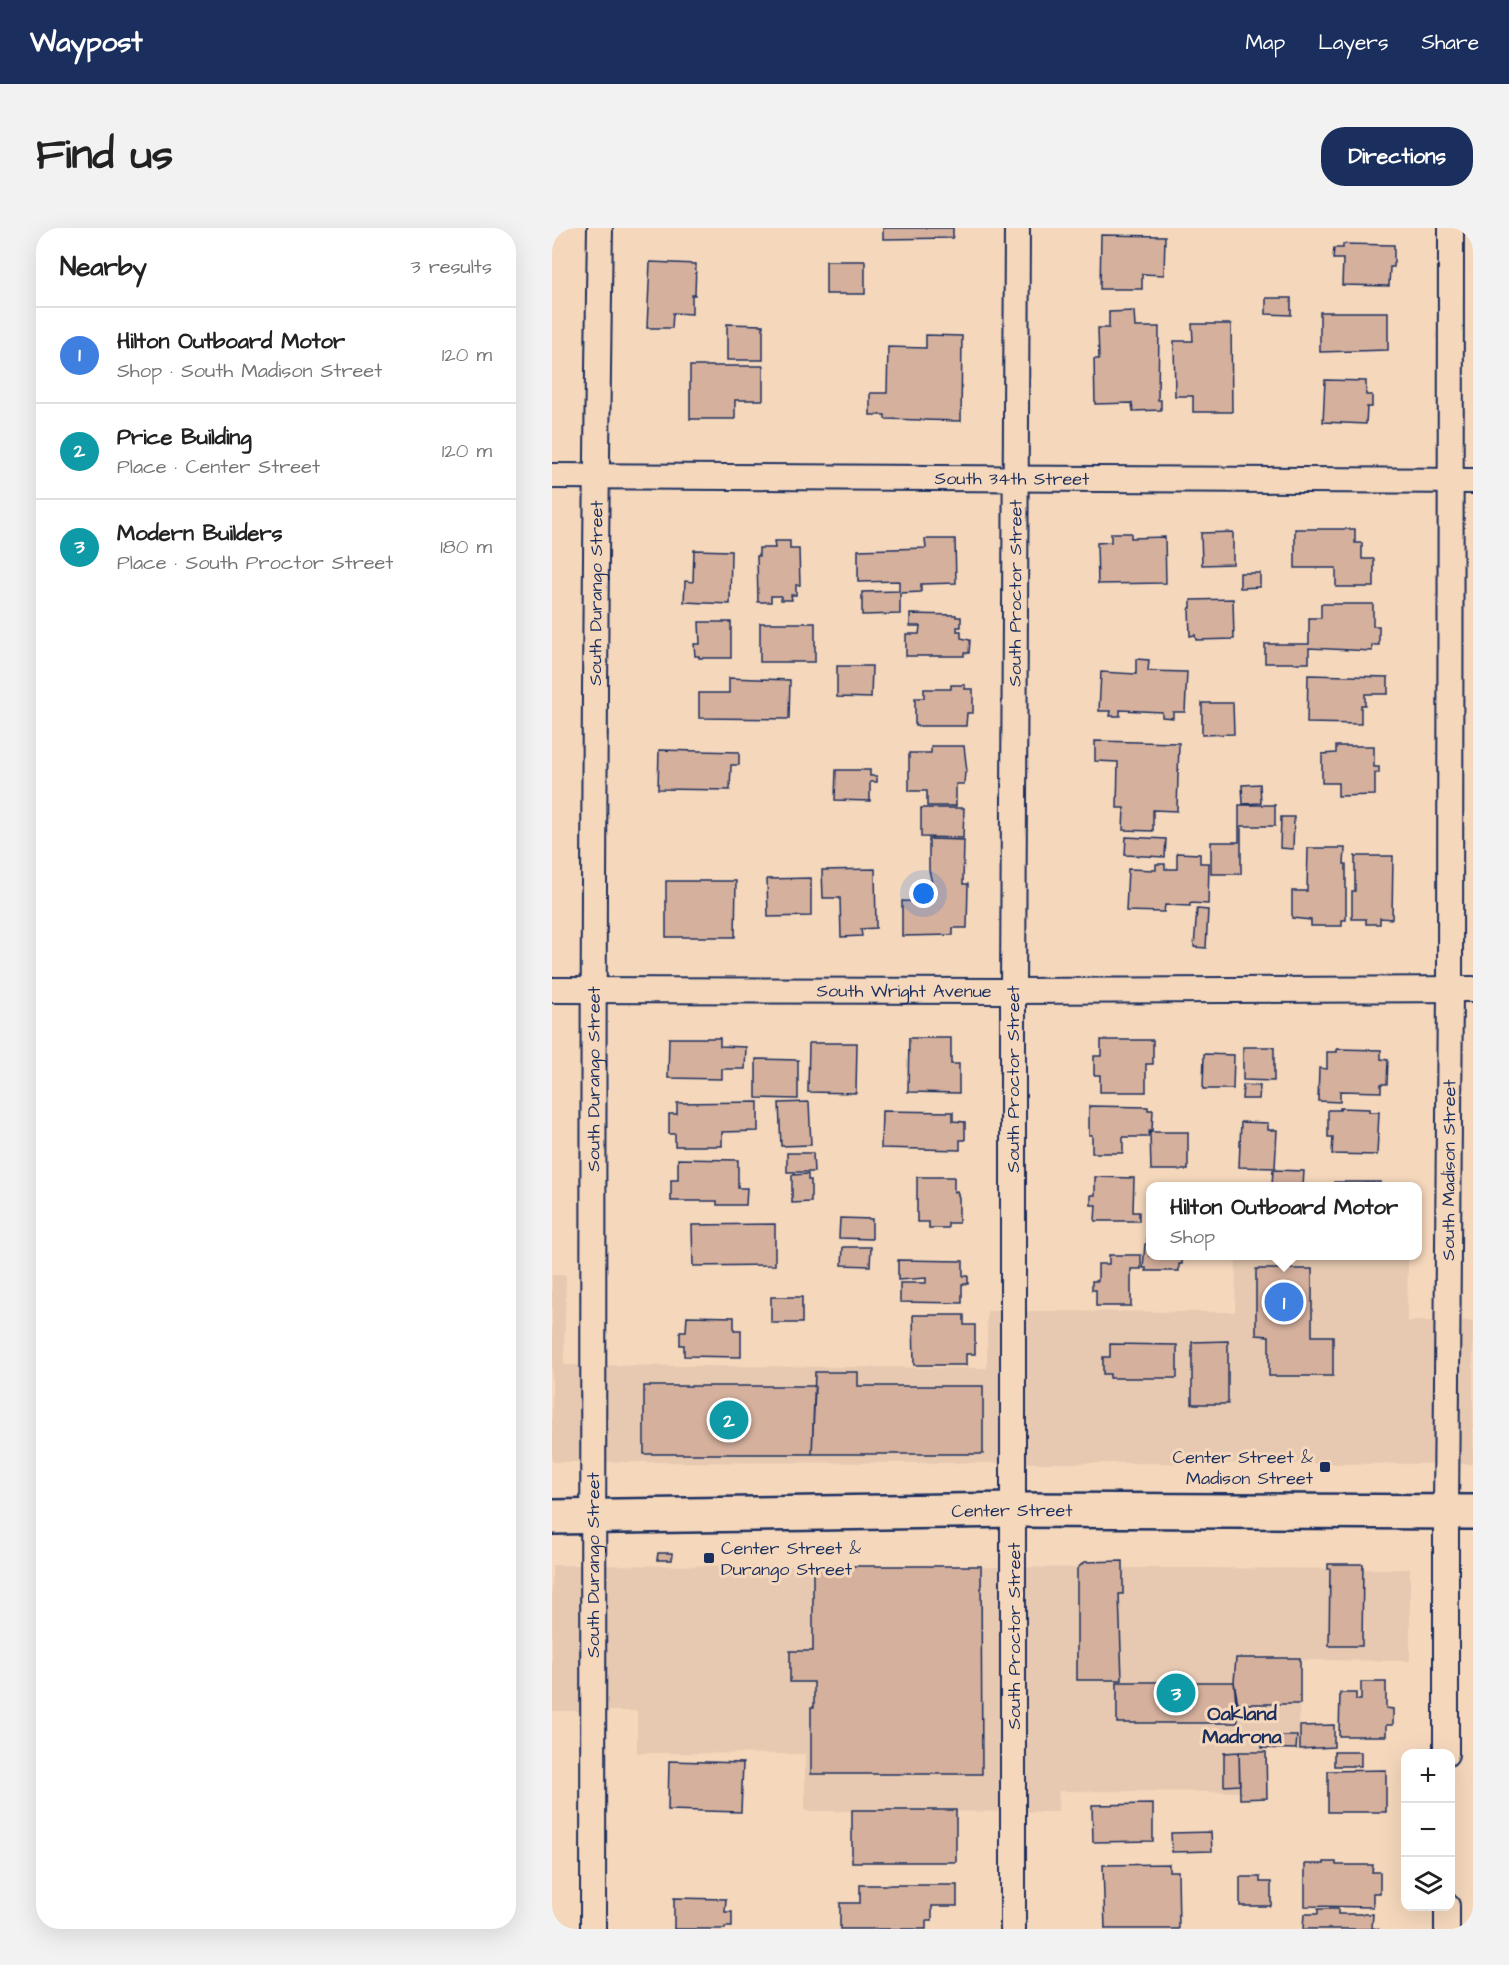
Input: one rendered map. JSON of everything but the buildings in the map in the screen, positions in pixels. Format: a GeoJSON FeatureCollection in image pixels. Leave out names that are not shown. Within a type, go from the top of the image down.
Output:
{"type":"FeatureCollection","features":[{"type":"Feature","properties":{"kind":"main road","name":"Center Street"},"geometry":{"type":"LineString","coordinates":[[552,1517],[1014,1510],[1459,1512]]}},
{"type":"Feature","properties":{"kind":"street","name":"South Durango Street"},"geometry":{"type":"LineString","coordinates":[[593,1929],[593,990],[600,228]]}},
{"type":"Feature","properties":{"kind":"street","name":"South Proctor Street"},"geometry":{"type":"LineString","coordinates":[[1013,1929],[1013,991],[1017,228]]}},
{"type":"Feature","properties":{"kind":"street","name":"South Madison Street"},"geometry":{"type":"LineString","coordinates":[[1446,1749],[1459,1512],[1462,989],[1461,481],[1451,228]]}},
{"type":"Feature","properties":{"kind":"street","name":"South 34th Street"},"geometry":{"type":"LineString","coordinates":[[552,476],[1461,481]]}},
{"type":"Feature","properties":{"kind":"street","name":"South Wright Avenue"},"geometry":{"type":"LineString","coordinates":[[552,990],[1462,989]]}},
{"type":"Feature","properties":{"kind":"street"},"geometry":{"type":"LineString","coordinates":[[1447,1911],[1447,1929]]}},
{"type":"Feature","properties":{"kind":"shaded area"},"geometry":{"type":"Polygon","coordinates":[[[1236,1260],[1408,1260],[1407,1321],[1473,1321],[1473,1464],[552,1462],[552,1275],[566,1275],[564,1365],[987,1368],[987,1311],[1235,1312],[1236,1260]]]}},
{"type":"Feature","properties":{"kind":"shaded area"},"geometry":{"type":"Polygon","coordinates":[[[552,1565],[1410,1569],[1410,1661],[1300,1660],[1299,1750],[1264,1750],[1263,1792],[1059,1791],[1058,1812],[805,1811],[805,1754],[637,1753],[637,1711],[552,1711],[552,1565]]]}},
{"type":"Feature","properties":{"kind":"place","name":"Hilton Outboard Motor"},"geometry":{"type":"Point","coordinates":[1284,1302]}},
{"type":"Feature","properties":{"kind":"place","name":"Price Building"},"geometry":{"type":"Point","coordinates":[729,1420]}},
{"type":"Feature","properties":{"kind":"place","name":"Center Street & Madison Street"},"geometry":{"type":"Point","coordinates":[1325,1467]}},
{"type":"Feature","properties":{"kind":"place","name":"Center Street & Durango Street"},"geometry":{"type":"Point","coordinates":[709,1558]}},
{"type":"Feature","properties":{"kind":"place","name":"Modern Builders"},"geometry":{"type":"Point","coordinates":[1176,1693]}},
{"type":"Feature","properties":{"kind":"district","name":"Oakland Madrona"},"geometry":{"type":"Point","coordinates":[1242,1726]}}]}
